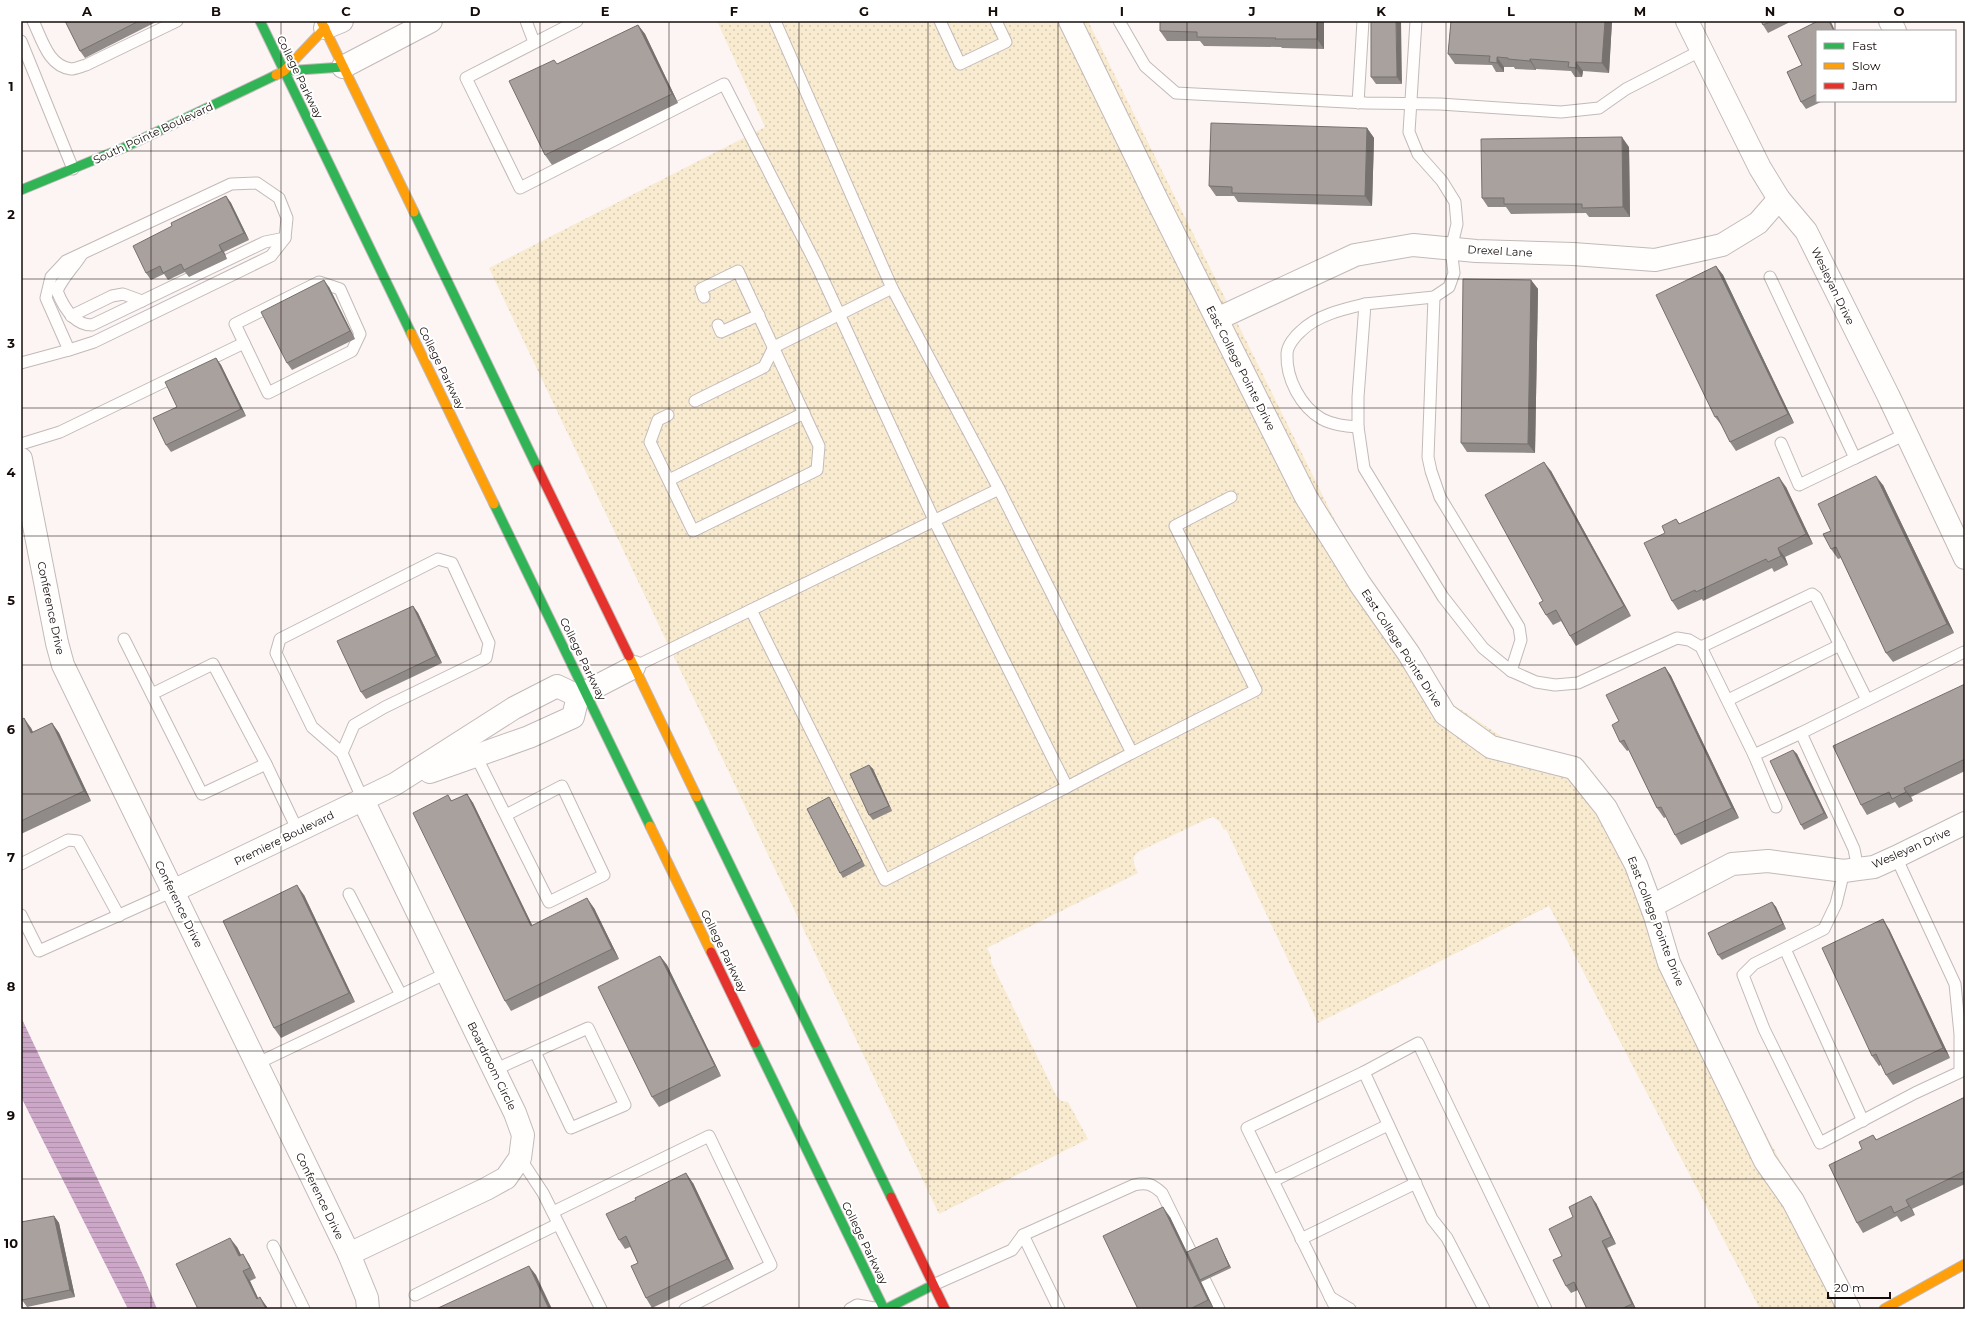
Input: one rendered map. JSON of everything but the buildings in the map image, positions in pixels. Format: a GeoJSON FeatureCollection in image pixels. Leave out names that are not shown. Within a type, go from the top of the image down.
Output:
{"type":"FeatureCollection","features":[{"type":"Feature","properties":{"kind":"main road","name":"College Parkway"},"geometry":{"type":"LineString","coordinates":[[260,21],[582,694],[885,1309]]}},
{"type":"Feature","properties":{"kind":"main road","name":"South Pointe Boulevard"},"geometry":{"type":"LineString","coordinates":[[21,190],[73,170],[123,148],[284,71],[330,23]]}},
{"type":"Feature","properties":{"kind":"main road"},"geometry":{"type":"LineString","coordinates":[[330,23],[344,67],[945,1309]]}},
{"type":"Feature","properties":{"kind":"main road","name":"South Pointe Boulevard"},"geometry":{"type":"LineString","coordinates":[[284,71],[344,67]]}},
{"type":"Feature","properties":{"kind":"main road"},"geometry":{"type":"LineString","coordinates":[[1884,1309],[1965,1264]]}},
{"type":"Feature","properties":{"kind":"main road"},"geometry":{"type":"LineString","coordinates":[[885,1309],[933,1285]]}},
{"type":"Feature","properties":{"kind":"street","name":"South Pointe Boulevard"},"geometry":{"type":"LineString","coordinates":[[344,67],[431,21]]}},
{"type":"Feature","properties":{"kind":"street","name":"East College Pointe Drive"},"geometry":{"type":"LineString","coordinates":[[1070,21],[1154,195],[1306,497],[1360,584],[1409,654],[1445,714],[1491,747],[1574,768],[1606,808],[1636,865],[1652,906],[1670,963],[1762,1154],[1793,1201],[1849,1309]]}},
{"type":"Feature","properties":{"kind":"street","name":"Wesleyan Drive"},"geometry":{"type":"LineString","coordinates":[[1688,21],[1760,168],[1779,199],[1806,231],[1965,558]]}},
{"type":"Feature","properties":{"kind":"street"},"geometry":{"type":"LineString","coordinates":[[1890,21],[1894,30]]}},
{"type":"Feature","properties":{"kind":"street","name":"Drexel Lane"},"geometry":{"type":"LineString","coordinates":[[1217,319],[1355,255],[1413,245],[1655,260],[1722,245],[1758,223],[1779,199]]}},
{"type":"Feature","properties":{"kind":"street","name":"Conference Drive"},"geometry":{"type":"LineString","coordinates":[[21,460],[27,523],[63,665],[349,1254],[367,1298],[368,1309]]}},
{"type":"Feature","properties":{"kind":"street"},"geometry":{"type":"LineString","coordinates":[[582,694],[634,667]]}},
{"type":"Feature","properties":{"kind":"street","name":"Premiere Boulevard"},"geometry":{"type":"LineString","coordinates":[[173,892],[395,784],[514,708],[557,686],[582,694],[573,717],[528,738],[395,784]]}},
{"type":"Feature","properties":{"kind":"street","name":"Boardroom Circle"},"geometry":{"type":"LineString","coordinates":[[363,800],[515,1113],[522,1135],[520,1158]]}},
{"type":"Feature","properties":{"kind":"street","name":"Wesleyan Drive"},"geometry":{"type":"LineString","coordinates":[[1652,906],[1732,864],[1768,861],[1851,870],[1874,866],[1896,857],[1965,823]]}},
{"type":"Feature","properties":{"kind":"street"},"geometry":{"type":"LineString","coordinates":[[349,1254],[506,1178],[520,1158]]}},
{"type":"Feature","properties":{"kind":"lane"},"geometry":{"type":"LineString","coordinates":[[34,21],[49,54],[58,64],[72,69],[86,65],[176,21]]}},
{"type":"Feature","properties":{"kind":"lane"},"geometry":{"type":"LineString","coordinates":[[526,21],[534,42]]}},
{"type":"Feature","properties":{"kind":"lane"},"geometry":{"type":"LineString","coordinates":[[577,21],[466,78],[520,188],[724,84],[817,266],[934,520],[1067,788]]}},
{"type":"Feature","properties":{"kind":"lane"},"geometry":{"type":"LineString","coordinates":[[775,21],[892,288],[999,489],[1132,753]]}},
{"type":"Feature","properties":{"kind":"lane"},"geometry":{"type":"LineString","coordinates":[[940,21],[960,64],[1006,42],[996,21]]}},
{"type":"Feature","properties":{"kind":"lane"},"geometry":{"type":"LineString","coordinates":[[1119,21],[1145,66],[1176,93],[1358,103],[1440,104],[1561,112],[1599,108],[1626,89],[1702,50]]}},
{"type":"Feature","properties":{"kind":"lane"},"geometry":{"type":"LineString","coordinates":[[1358,103],[1363,21]]}},
{"type":"Feature","properties":{"kind":"lane"},"geometry":{"type":"LineString","coordinates":[[1358,427],[1337,425],[1323,420],[1304,404],[1289,370],[1287,353],[1292,341],[1301,330],[1314,322],[1341,310],[1365,304],[1434,298],[1449,287],[1454,273],[1452,248],[1457,224],[1455,202],[1442,181],[1418,154],[1409,132],[1412,104],[1416,21]]}},
{"type":"Feature","properties":{"kind":"lane"},"geometry":{"type":"LineString","coordinates":[[21,41],[73,170]]}},
{"type":"Feature","properties":{"kind":"lane"},"geometry":{"type":"LineString","coordinates":[[21,363],[69,350],[94,342],[271,256],[285,238],[287,218],[279,198],[257,183],[232,184],[66,261],[51,277],[46,298],[69,350]]}},
{"type":"Feature","properties":{"kind":"lane"},"geometry":{"type":"LineString","coordinates":[[82,254],[73,269],[61,281],[57,291],[61,301],[71,316],[85,325],[92,325],[265,242],[285,238]]}},
{"type":"Feature","properties":{"kind":"lane"},"geometry":{"type":"LineString","coordinates":[[668,415],[658,420],[650,442],[693,531],[817,470],[819,446],[738,271],[701,289],[704,297]]}},
{"type":"Feature","properties":{"kind":"lane"},"geometry":{"type":"LineString","coordinates":[[1770,277],[1855,458]]}},
{"type":"Feature","properties":{"kind":"lane"},"geometry":{"type":"LineString","coordinates":[[319,282],[340,289],[360,334],[352,351],[268,393],[244,343],[235,324],[319,282]]}},
{"type":"Feature","properties":{"kind":"lane"},"geometry":{"type":"LineString","coordinates":[[696,401],[764,367],[774,347],[892,288]]}},
{"type":"Feature","properties":{"kind":"lane"},"geometry":{"type":"LineString","coordinates":[[71,316],[112,296],[123,294],[142,301]]}},
{"type":"Feature","properties":{"kind":"lane"},"geometry":{"type":"LineString","coordinates":[[1434,298],[1428,457],[1440,497],[1519,627],[1521,640],[1511,672]]}},
{"type":"Feature","properties":{"kind":"lane"},"geometry":{"type":"LineString","coordinates":[[1365,304],[1359,370],[1358,427],[1364,468],[1399,528],[1443,597],[1483,648],[1511,672],[1536,682],[1555,685],[1578,683],[1677,638],[1689,640],[1701,647],[1728,700],[1776,806]]}},
{"type":"Feature","properties":{"kind":"lane"},"geometry":{"type":"LineString","coordinates":[[718,324],[722,332],[759,315]]}},
{"type":"Feature","properties":{"kind":"lane"},"geometry":{"type":"LineString","coordinates":[[21,444],[60,432],[244,343]]}},
{"type":"Feature","properties":{"kind":"lane"},"geometry":{"type":"LineString","coordinates":[[669,480],[804,413]]}},
{"type":"Feature","properties":{"kind":"lane"},"geometry":{"type":"LineString","coordinates":[[1781,444],[1799,485],[1906,434]]}},
{"type":"Feature","properties":{"kind":"lane"},"geometry":{"type":"LineString","coordinates":[[634,667],[999,489]]}},
{"type":"Feature","properties":{"kind":"lane"},"geometry":{"type":"LineString","coordinates":[[751,610],[886,880],[1256,690],[1174,526],[1231,497]]}},
{"type":"Feature","properties":{"kind":"lane"},"geometry":{"type":"LineString","coordinates":[[342,753],[354,726],[385,707],[486,658],[489,643],[452,563],[438,559],[280,639],[276,654],[312,727],[342,753],[363,800]]}},
{"type":"Feature","properties":{"kind":"lane"},"geometry":{"type":"LineString","coordinates":[[1701,647],[1812,594],[1816,597],[1867,700]]}},
{"type":"Feature","properties":{"kind":"lane"},"geometry":{"type":"LineString","coordinates":[[124,640],[202,794],[266,764]]}},
{"type":"Feature","properties":{"kind":"lane"},"geometry":{"type":"LineString","coordinates":[[1728,700],[1840,645]]}},
{"type":"Feature","properties":{"kind":"lane"},"geometry":{"type":"LineString","coordinates":[[1754,756],[1964,652]]}},
{"type":"Feature","properties":{"kind":"lane"},"geometry":{"type":"LineString","coordinates":[[152,694],[213,664],[266,764],[298,831]]}},
{"type":"Feature","properties":{"kind":"lane"},"geometry":{"type":"LineString","coordinates":[[1801,733],[1854,849],[1851,870],[1824,929],[1754,964],[1743,975],[1764,1029],[1820,1143],[1915,1093],[1960,1072],[1960,1034],[1954,984],[1896,857]]}},
{"type":"Feature","properties":{"kind":"lane"},"geometry":{"type":"LineString","coordinates":[[476,756],[549,902],[604,875],[562,786],[506,815]]}},
{"type":"Feature","properties":{"kind":"lane"},"geometry":{"type":"LineString","coordinates":[[21,864],[68,840],[78,841],[119,916]]}},
{"type":"Feature","properties":{"kind":"lane"},"geometry":{"type":"LineString","coordinates":[[21,915],[39,951],[173,892]]}},
{"type":"Feature","properties":{"kind":"lane"},"geometry":{"type":"LineString","coordinates":[[349,894],[402,995]]}},
{"type":"Feature","properties":{"kind":"lane"},"geometry":{"type":"LineString","coordinates":[[1785,949],[1863,1121]]}},
{"type":"Feature","properties":{"kind":"lane"},"geometry":{"type":"LineString","coordinates":[[256,1064],[447,973]]}},
{"type":"Feature","properties":{"kind":"lane"},"geometry":{"type":"LineString","coordinates":[[494,1070],[588,1028],[625,1105],[571,1128],[535,1052]]}},
{"type":"Feature","properties":{"kind":"lane"},"geometry":{"type":"LineString","coordinates":[[1336,1309],[1247,1128],[1364,1072],[1418,1043],[1546,1309]]}},
{"type":"Feature","properties":{"kind":"lane"},"geometry":{"type":"LineString","coordinates":[[1364,1072],[1432,1219],[1447,1238],[1484,1309]]}},
{"type":"Feature","properties":{"kind":"lane"},"geometry":{"type":"LineString","coordinates":[[1273,1181],[1388,1125]]}},
{"type":"Feature","properties":{"kind":"lane"},"geometry":{"type":"LineString","coordinates":[[553,1212],[709,1136],[771,1265],[685,1309]]}},
{"type":"Feature","properties":{"kind":"lane"},"geometry":{"type":"LineString","coordinates":[[520,1158],[543,1193],[601,1309]]}},
{"type":"Feature","properties":{"kind":"lane"},"geometry":{"type":"LineString","coordinates":[[933,1285],[1012,1250],[1023,1235],[1134,1185],[1144,1182],[1152,1184],[1162,1193],[1220,1309]]}},
{"type":"Feature","properties":{"kind":"lane"},"geometry":{"type":"LineString","coordinates":[[1301,1239],[1416,1183]]}},
{"type":"Feature","properties":{"kind":"lane"},"geometry":{"type":"LineString","coordinates":[[415,1295],[558,1224]]}},
{"type":"Feature","properties":{"kind":"lane"},"geometry":{"type":"LineString","coordinates":[[1023,1235],[1059,1309]]}},
{"type":"Feature","properties":{"kind":"lane"},"geometry":{"type":"LineString","coordinates":[[273,1246],[304,1309]]}},
{"type":"Feature","properties":{"kind":"lane"},"geometry":{"type":"LineString","coordinates":[[1330,1297],[1350,1309]]}},
{"type":"Feature","properties":{"kind":"lane"},"geometry":{"type":"LineString","coordinates":[[850,1309],[857,1305],[880,1309]]}},
{"type":"Feature","properties":{"kind":"shaded area"},"geometry":{"type":"Polygon","coordinates":[[[717,21],[1088,21],[1364,579],[1445,699],[1508,741],[1584,776],[1678,973],[1861,1309],[1760,1309],[1549,906],[1318,1023],[1226,829],[1224,830],[1220,822],[1213,817],[1138,852],[1133,859],[1138,873],[987,948],[991,956],[991,962],[1057,1097],[1061,1101],[1068,1102],[1088,1139],[939,1214],[489,268],[765,127],[717,21]]]}},
{"type":"Feature","properties":{"kind":"shaded area"},"geometry":{"type":"Polygon","coordinates":[[[21,1017],[143,1275],[157,1309],[128,1309],[21,1097],[21,1017]]]}},
{"type":"Feature","properties":{"kind":"traffic: fast"},"geometry":{"type":"LineString","coordinates":[[260,21],[411,333]]}},
{"type":"Feature","properties":{"kind":"traffic: fast"},"geometry":{"type":"LineString","coordinates":[[284,71],[343,67]]}},
{"type":"Feature","properties":{"kind":"traffic: fast"},"geometry":{"type":"LineString","coordinates":[[21,190],[123,148],[276,75]]}},
{"type":"Feature","properties":{"kind":"traffic: fast"},"geometry":{"type":"LineString","coordinates":[[414,212],[538,469]]}},
{"type":"Feature","properties":{"kind":"traffic: fast"},"geometry":{"type":"LineString","coordinates":[[494,504],[650,826]]}},
{"type":"Feature","properties":{"kind":"traffic: fast"},"geometry":{"type":"LineString","coordinates":[[697,797],[891,1197]]}},
{"type":"Feature","properties":{"kind":"traffic: fast"},"geometry":{"type":"LineString","coordinates":[[755,1043],[884,1309]]}},
{"type":"Feature","properties":{"kind":"traffic: fast"},"geometry":{"type":"LineString","coordinates":[[886,1309],[933,1285]]}},
{"type":"Feature","properties":{"kind":"traffic: slow"},"geometry":{"type":"LineString","coordinates":[[321,21],[414,212]]}},
{"type":"Feature","properties":{"kind":"traffic: slow"},"geometry":{"type":"LineString","coordinates":[[276,75],[284,71],[325,28]]}},
{"type":"Feature","properties":{"kind":"traffic: slow"},"geometry":{"type":"LineString","coordinates":[[411,333],[494,504]]}},
{"type":"Feature","properties":{"kind":"traffic: slow"},"geometry":{"type":"LineString","coordinates":[[629,656],[697,797]]}},
{"type":"Feature","properties":{"kind":"traffic: slow"},"geometry":{"type":"LineString","coordinates":[[650,826],[711,952]]}},
{"type":"Feature","properties":{"kind":"traffic: slow"},"geometry":{"type":"LineString","coordinates":[[1884,1309],[1965,1264]]}},
{"type":"Feature","properties":{"kind":"traffic: jam"},"geometry":{"type":"LineString","coordinates":[[538,469],[629,656]]}},
{"type":"Feature","properties":{"kind":"traffic: jam"},"geometry":{"type":"LineString","coordinates":[[711,952],[755,1043]]}},
{"type":"Feature","properties":{"kind":"traffic: jam"},"geometry":{"type":"LineString","coordinates":[[891,1197],[945,1309]]}}]}
